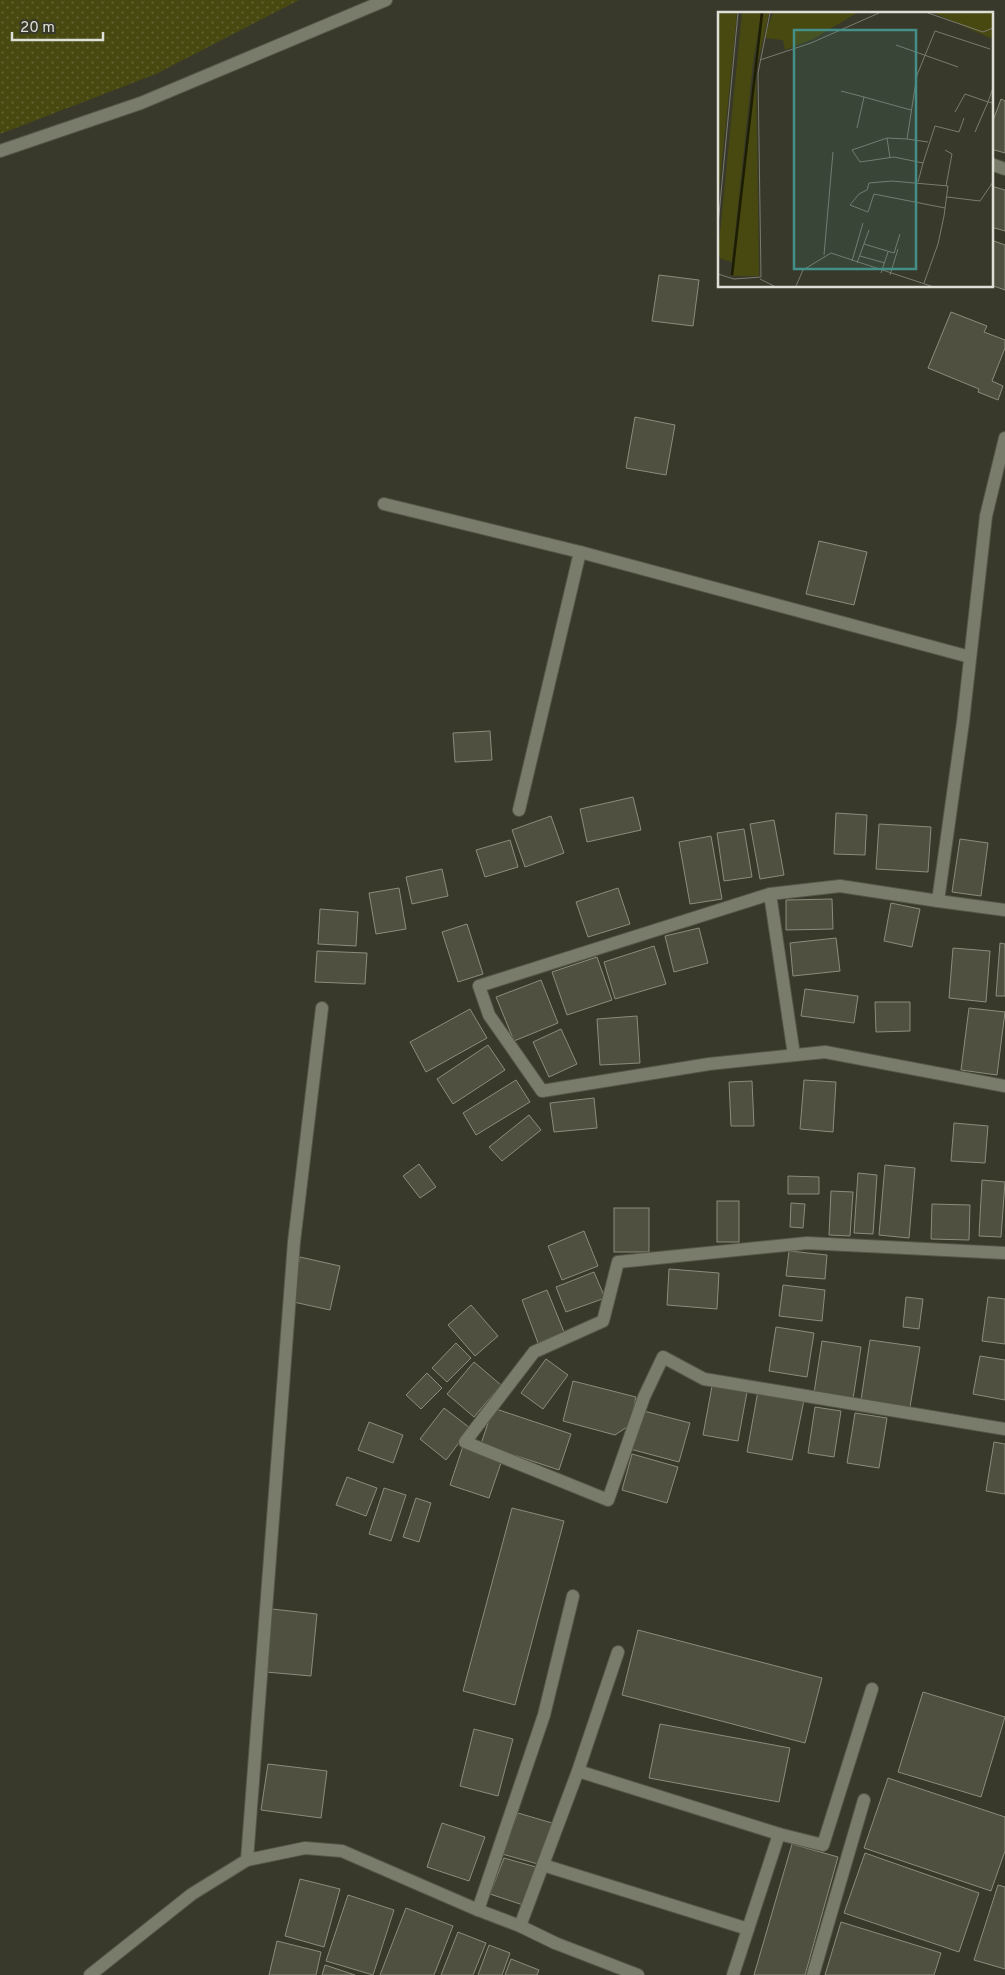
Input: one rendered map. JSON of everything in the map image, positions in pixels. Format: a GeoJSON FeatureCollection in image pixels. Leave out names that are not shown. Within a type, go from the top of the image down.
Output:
{"type":"FeatureCollection","features":[{"type":"Feature","properties":{"kind":"street"},"geometry":{"type":"LineString","coordinates":[[0,151],[141,103],[386,0]]}},
{"type":"Feature","properties":{"kind":"street"},"geometry":{"type":"LineString","coordinates":[[992,164],[1005,169]]}},
{"type":"Feature","properties":{"kind":"street"},"geometry":{"type":"LineString","coordinates":[[938,901],[963,722],[986,516],[1005,438]]}},
{"type":"Feature","properties":{"kind":"street"},"geometry":{"type":"LineString","coordinates":[[384,504],[580,552],[970,657]]}},
{"type":"Feature","properties":{"kind":"street"},"geometry":{"type":"LineString","coordinates":[[518,810],[580,552]]}},
{"type":"Feature","properties":{"kind":"street"},"geometry":{"type":"LineString","coordinates":[[1005,910],[840,886],[770,894],[479,986],[490,1015],[542,1091],[709,1064],[825,1052],[1005,1086]]}},
{"type":"Feature","properties":{"kind":"street"},"geometry":{"type":"LineString","coordinates":[[770,894],[794,1055]]}},
{"type":"Feature","properties":{"kind":"street"},"geometry":{"type":"LineString","coordinates":[[247,1860],[294,1242],[322,1008]]}},
{"type":"Feature","properties":{"kind":"street"},"geometry":{"type":"LineString","coordinates":[[1005,1253],[807,1243],[618,1262],[603,1321],[534,1352],[465,1442],[608,1500],[644,1396],[663,1357],[704,1379],[1005,1429]]}},
{"type":"Feature","properties":{"kind":"street"},"geometry":{"type":"LineString","coordinates":[[478,1910],[544,1715],[573,1596]]}},
{"type":"Feature","properties":{"kind":"street"},"geometry":{"type":"LineString","coordinates":[[520,1926],[578,1771],[618,1652]]}},
{"type":"Feature","properties":{"kind":"street"},"geometry":{"type":"LineString","coordinates":[[578,1771],[778,1834],[823,1845],[872,1689]]}},
{"type":"Feature","properties":{"kind":"street"},"geometry":{"type":"LineString","coordinates":[[813,1975],[864,1800]]}},
{"type":"Feature","properties":{"kind":"street"},"geometry":{"type":"LineString","coordinates":[[733,1975],[778,1834]]}},
{"type":"Feature","properties":{"kind":"street"},"geometry":{"type":"LineString","coordinates":[[90,1975],[192,1894],[247,1860],[305,1848],[342,1851],[478,1910],[638,1975]]}},
{"type":"Feature","properties":{"kind":"street"},"geometry":{"type":"LineString","coordinates":[[543,1865],[748,1929]]}},
{"type":"Feature","properties":{"kind":"shaded area"},"geometry":{"type":"Polygon","coordinates":[[[0,0],[299,0],[156,74],[0,134],[0,0]]]}},
{"type":"Feature","properties":{"kind":"building"},"geometry":{"type":"Polygon","coordinates":[[[1001,99],[1005,101],[1005,153],[992,149],[992,123],[1001,99]]]}},
{"type":"Feature","properties":{"kind":"building"},"geometry":{"type":"Polygon","coordinates":[[[992,186],[1005,190],[1005,231],[992,227],[992,186]]]}},
{"type":"Feature","properties":{"kind":"building"},"geometry":{"type":"Polygon","coordinates":[[[992,240],[1005,245],[1005,290],[992,285],[992,240]]]}},
{"type":"Feature","properties":{"kind":"building"},"geometry":{"type":"Polygon","coordinates":[[[659,275],[699,280],[693,326],[652,321],[659,275]]]}},
{"type":"Feature","properties":{"kind":"building"},"geometry":{"type":"Polygon","coordinates":[[[951,312],[987,326],[984,332],[1005,340],[1005,348],[992,381],[1003,386],[998,400],[978,392],[979,389],[928,368],[951,312]]]}},
{"type":"Feature","properties":{"kind":"building"},"geometry":{"type":"Polygon","coordinates":[[[635,417],[675,425],[666,475],[626,468],[635,417]]]}},
{"type":"Feature","properties":{"kind":"building"},"geometry":{"type":"Polygon","coordinates":[[[819,541],[867,552],[854,605],[806,594],[819,541]]]}},
{"type":"Feature","properties":{"kind":"building"},"geometry":{"type":"Polygon","coordinates":[[[490,731],[492,760],[455,762],[453,733],[490,731]]]}},
{"type":"Feature","properties":{"kind":"building"},"geometry":{"type":"Polygon","coordinates":[[[633,797],[641,830],[587,842],[580,809],[633,797]]]}},
{"type":"Feature","properties":{"kind":"building"},"geometry":{"type":"Polygon","coordinates":[[[836,813],[867,815],[865,855],[834,854],[836,813]]]}},
{"type":"Feature","properties":{"kind":"building"},"geometry":{"type":"Polygon","coordinates":[[[551,816],[564,853],[525,867],[512,830],[551,816]]]}},
{"type":"Feature","properties":{"kind":"building"},"geometry":{"type":"Polygon","coordinates":[[[774,820],[784,875],[760,879],[750,824],[774,820]]]}},
{"type":"Feature","properties":{"kind":"building"},"geometry":{"type":"Polygon","coordinates":[[[879,824],[931,827],[928,872],[876,869],[879,824]]]}},
{"type":"Feature","properties":{"kind":"building"},"geometry":{"type":"Polygon","coordinates":[[[744,829],[752,877],[724,881],[717,833],[744,829]]]}},
{"type":"Feature","properties":{"kind":"building"},"geometry":{"type":"Polygon","coordinates":[[[711,836],[722,899],[690,904],[679,842],[711,836]]]}},
{"type":"Feature","properties":{"kind":"building"},"geometry":{"type":"Polygon","coordinates":[[[960,839],[988,843],[981,896],[952,892],[960,839]]]}},
{"type":"Feature","properties":{"kind":"building"},"geometry":{"type":"Polygon","coordinates":[[[510,840],[518,867],[485,877],[476,850],[510,840]]]}},
{"type":"Feature","properties":{"kind":"building"},"geometry":{"type":"Polygon","coordinates":[[[442,869],[448,896],[412,904],[406,877],[442,869]]]}},
{"type":"Feature","properties":{"kind":"building"},"geometry":{"type":"Polygon","coordinates":[[[399,888],[406,929],[376,934],[369,893],[399,888]]]}},
{"type":"Feature","properties":{"kind":"building"},"geometry":{"type":"Polygon","coordinates":[[[618,888],[630,924],[588,937],[576,902],[618,888]]]}},
{"type":"Feature","properties":{"kind":"building"},"geometry":{"type":"Polygon","coordinates":[[[832,899],[833,929],[786,930],[786,900],[832,899]]]}},
{"type":"Feature","properties":{"kind":"building"},"geometry":{"type":"Polygon","coordinates":[[[891,903],[920,909],[912,947],[884,941],[891,903]]]}},
{"type":"Feature","properties":{"kind":"building"},"geometry":{"type":"Polygon","coordinates":[[[320,909],[358,912],[356,946],[318,944],[320,909]]]}},
{"type":"Feature","properties":{"kind":"building"},"geometry":{"type":"Polygon","coordinates":[[[467,924],[483,974],[458,982],[442,932],[467,924]]]}},
{"type":"Feature","properties":{"kind":"building"},"geometry":{"type":"Polygon","coordinates":[[[699,928],[708,963],[674,972],[665,936],[699,928]]]}},
{"type":"Feature","properties":{"kind":"building"},"geometry":{"type":"Polygon","coordinates":[[[836,938],[840,971],[793,976],[790,943],[836,938]]]}},
{"type":"Feature","properties":{"kind":"building"},"geometry":{"type":"Polygon","coordinates":[[[1000,943],[1005,944],[1005,996],[996,996],[1000,943]]]}},
{"type":"Feature","properties":{"kind":"building"},"geometry":{"type":"Polygon","coordinates":[[[654,946],[666,984],[615,999],[604,962],[654,946]]]}},
{"type":"Feature","properties":{"kind":"building"},"geometry":{"type":"Polygon","coordinates":[[[953,948],[990,951],[986,1002],[949,998],[953,948]]]}},
{"type":"Feature","properties":{"kind":"building"},"geometry":{"type":"Polygon","coordinates":[[[317,951],[367,953],[365,984],[315,982],[317,951]]]}},
{"type":"Feature","properties":{"kind":"building"},"geometry":{"type":"Polygon","coordinates":[[[597,957],[612,1000],[567,1015],[552,972],[597,957]]]}},
{"type":"Feature","properties":{"kind":"building"},"geometry":{"type":"Polygon","coordinates":[[[541,980],[558,1023],[514,1041],[496,997],[541,980]]]}},
{"type":"Feature","properties":{"kind":"building"},"geometry":{"type":"Polygon","coordinates":[[[805,989],[858,996],[854,1023],[801,1016],[805,989]]]}},
{"type":"Feature","properties":{"kind":"building"},"geometry":{"type":"Polygon","coordinates":[[[875,1002],[910,1002],[910,1031],[876,1032],[875,1002]]]}},
{"type":"Feature","properties":{"kind":"building"},"geometry":{"type":"Polygon","coordinates":[[[969,1008],[1005,1012],[997,1075],[961,1070],[969,1008]]]}},
{"type":"Feature","properties":{"kind":"building"},"geometry":{"type":"Polygon","coordinates":[[[470,1009],[487,1038],[426,1072],[410,1042],[470,1009]]]}},
{"type":"Feature","properties":{"kind":"building"},"geometry":{"type":"Polygon","coordinates":[[[637,1016],[640,1063],[600,1065],[597,1019],[637,1016]]]}},
{"type":"Feature","properties":{"kind":"building"},"geometry":{"type":"Polygon","coordinates":[[[561,1029],[577,1064],[549,1077],[533,1042],[561,1029]]]}},
{"type":"Feature","properties":{"kind":"building"},"geometry":{"type":"Polygon","coordinates":[[[488,1045],[505,1070],[453,1104],[437,1079],[488,1045]]]}},
{"type":"Feature","properties":{"kind":"building"},"geometry":{"type":"Polygon","coordinates":[[[516,1080],[530,1102],[476,1135],[463,1113],[516,1080]]]}},
{"type":"Feature","properties":{"kind":"building"},"geometry":{"type":"Polygon","coordinates":[[[804,1080],[836,1082],[833,1132],[800,1129],[804,1080]]]}},
{"type":"Feature","properties":{"kind":"building"},"geometry":{"type":"Polygon","coordinates":[[[752,1081],[754,1126],[731,1126],[729,1082],[752,1081]]]}},
{"type":"Feature","properties":{"kind":"building"},"geometry":{"type":"Polygon","coordinates":[[[594,1098],[597,1128],[554,1132],[550,1103],[594,1098]]]}},
{"type":"Feature","properties":{"kind":"building"},"geometry":{"type":"Polygon","coordinates":[[[529,1115],[541,1130],[502,1161],[489,1147],[529,1115]]]}},
{"type":"Feature","properties":{"kind":"building"},"geometry":{"type":"Polygon","coordinates":[[[954,1123],[988,1126],[985,1163],[951,1161],[954,1123]]]}},
{"type":"Feature","properties":{"kind":"building"},"geometry":{"type":"Polygon","coordinates":[[[419,1164],[436,1187],[420,1198],[403,1176],[419,1164]]]}},
{"type":"Feature","properties":{"kind":"building"},"geometry":{"type":"Polygon","coordinates":[[[885,1165],[915,1168],[909,1238],[879,1235],[885,1165]]]}},
{"type":"Feature","properties":{"kind":"building"},"geometry":{"type":"Polygon","coordinates":[[[858,1173],[877,1175],[873,1234],[854,1233],[858,1173]]]}},
{"type":"Feature","properties":{"kind":"building"},"geometry":{"type":"Polygon","coordinates":[[[788,1176],[819,1177],[819,1194],[788,1194],[788,1176]]]}},
{"type":"Feature","properties":{"kind":"building"},"geometry":{"type":"Polygon","coordinates":[[[982,1180],[1005,1182],[1001,1237],[979,1236],[982,1180]]]}},
{"type":"Feature","properties":{"kind":"building"},"geometry":{"type":"Polygon","coordinates":[[[831,1191],[853,1192],[850,1236],[829,1235],[831,1191]]]}},
{"type":"Feature","properties":{"kind":"building"},"geometry":{"type":"Polygon","coordinates":[[[717,1201],[739,1201],[739,1242],[717,1242],[717,1201]]]}},
{"type":"Feature","properties":{"kind":"building"},"geometry":{"type":"Polygon","coordinates":[[[791,1203],[805,1204],[803,1228],[790,1227],[791,1203]]]}},
{"type":"Feature","properties":{"kind":"building"},"geometry":{"type":"Polygon","coordinates":[[[932,1204],[970,1205],[969,1240],[931,1239],[932,1204]]]}},
{"type":"Feature","properties":{"kind":"building"},"geometry":{"type":"Polygon","coordinates":[[[614,1208],[649,1208],[649,1252],[614,1252],[614,1208]]]}},
{"type":"Feature","properties":{"kind":"building"},"geometry":{"type":"Polygon","coordinates":[[[584,1231],[598,1266],[562,1280],[548,1246],[584,1231]]]}},
{"type":"Feature","properties":{"kind":"building"},"geometry":{"type":"Polygon","coordinates":[[[789,1251],[827,1255],[825,1279],[786,1276],[789,1251]]]}},
{"type":"Feature","properties":{"kind":"building"},"geometry":{"type":"Polygon","coordinates":[[[300,1257],[340,1266],[330,1310],[289,1301],[300,1257]]]}},
{"type":"Feature","properties":{"kind":"building"},"geometry":{"type":"Polygon","coordinates":[[[669,1269],[719,1273],[717,1309],[667,1305],[669,1269]]]}},
{"type":"Feature","properties":{"kind":"building"},"geometry":{"type":"Polygon","coordinates":[[[594,1272],[605,1298],[566,1312],[556,1287],[594,1272]]]}},
{"type":"Feature","properties":{"kind":"building"},"geometry":{"type":"Polygon","coordinates":[[[783,1285],[825,1290],[822,1321],[779,1316],[783,1285]]]}},
{"type":"Feature","properties":{"kind":"building"},"geometry":{"type":"Polygon","coordinates":[[[547,1290],[564,1332],[538,1343],[522,1300],[547,1290]]]}},
{"type":"Feature","properties":{"kind":"building"},"geometry":{"type":"Polygon","coordinates":[[[906,1297],[923,1299],[919,1329],[903,1327],[906,1297]]]}},
{"type":"Feature","properties":{"kind":"building"},"geometry":{"type":"Polygon","coordinates":[[[988,1297],[1005,1299],[1005,1344],[982,1341],[988,1297]]]}},
{"type":"Feature","properties":{"kind":"building"},"geometry":{"type":"Polygon","coordinates":[[[471,1305],[498,1336],[475,1356],[448,1325],[471,1305]]]}},
{"type":"Feature","properties":{"kind":"building"},"geometry":{"type":"Polygon","coordinates":[[[776,1327],[814,1333],[807,1377],[769,1371],[776,1327]]]}},
{"type":"Feature","properties":{"kind":"building"},"geometry":{"type":"Polygon","coordinates":[[[870,1340],[920,1347],[910,1407],[861,1400],[870,1340]]]}},
{"type":"Feature","properties":{"kind":"building"},"geometry":{"type":"Polygon","coordinates":[[[822,1341],[861,1347],[853,1399],[814,1393],[822,1341]]]}},
{"type":"Feature","properties":{"kind":"building"},"geometry":{"type":"Polygon","coordinates":[[[456,1343],[471,1358],[447,1382],[432,1368],[456,1343]]]}},
{"type":"Feature","properties":{"kind":"building"},"geometry":{"type":"Polygon","coordinates":[[[980,1356],[1005,1360],[1005,1400],[973,1394],[980,1356]]]}},
{"type":"Feature","properties":{"kind":"building"},"geometry":{"type":"Polygon","coordinates":[[[546,1359],[568,1375],[543,1409],[521,1393],[546,1359]]]}},
{"type":"Feature","properties":{"kind":"building"},"geometry":{"type":"Polygon","coordinates":[[[474,1362],[501,1385],[474,1417],[447,1394],[474,1362]]]}},
{"type":"Feature","properties":{"kind":"building"},"geometry":{"type":"Polygon","coordinates":[[[427,1373],[442,1388],[421,1409],[406,1395],[427,1373]]]}},
{"type":"Feature","properties":{"kind":"building"},"geometry":{"type":"Polygon","coordinates":[[[573,1381],[636,1397],[630,1425],[615,1435],[563,1421],[573,1381]]]}},
{"type":"Feature","properties":{"kind":"building"},"geometry":{"type":"Polygon","coordinates":[[[712,1386],[747,1392],[738,1441],[703,1435],[712,1386]]]}},
{"type":"Feature","properties":{"kind":"building"},"geometry":{"type":"Polygon","coordinates":[[[758,1391],[804,1400],[792,1460],[747,1452],[758,1391]]]}},
{"type":"Feature","properties":{"kind":"building"},"geometry":{"type":"Polygon","coordinates":[[[815,1407],[841,1411],[834,1457],[808,1453],[815,1407]]]}},
{"type":"Feature","properties":{"kind":"building"},"geometry":{"type":"Polygon","coordinates":[[[444,1408],[470,1428],[446,1460],[420,1439],[444,1408]]]}},
{"type":"Feature","properties":{"kind":"building"},"geometry":{"type":"Polygon","coordinates":[[[493,1408],[571,1434],[559,1470],[481,1444],[493,1408]]]}},
{"type":"Feature","properties":{"kind":"building"},"geometry":{"type":"Polygon","coordinates":[[[640,1410],[690,1423],[679,1462],[630,1449],[640,1410]]]}},
{"type":"Feature","properties":{"kind":"building"},"geometry":{"type":"Polygon","coordinates":[[[855,1413],[887,1418],[879,1468],[847,1463],[855,1413]]]}},
{"type":"Feature","properties":{"kind":"building"},"geometry":{"type":"Polygon","coordinates":[[[369,1422],[403,1435],[393,1463],[358,1450],[369,1422]]]}},
{"type":"Feature","properties":{"kind":"building"},"geometry":{"type":"Polygon","coordinates":[[[994,1442],[1005,1444],[1005,1494],[986,1491],[994,1442]]]}},
{"type":"Feature","properties":{"kind":"building"},"geometry":{"type":"Polygon","coordinates":[[[463,1446],[502,1460],[489,1498],[450,1485],[463,1446]]]}},
{"type":"Feature","properties":{"kind":"building"},"geometry":{"type":"Polygon","coordinates":[[[632,1454],[678,1467],[667,1503],[622,1490],[632,1454]]]}},
{"type":"Feature","properties":{"kind":"building"},"geometry":{"type":"Polygon","coordinates":[[[347,1477],[377,1488],[366,1516],[336,1505],[347,1477]]]}},
{"type":"Feature","properties":{"kind":"building"},"geometry":{"type":"Polygon","coordinates":[[[384,1488],[406,1495],[391,1541],[369,1534],[384,1488]]]}},
{"type":"Feature","properties":{"kind":"building"},"geometry":{"type":"Polygon","coordinates":[[[416,1498],[431,1503],[419,1542],[403,1537],[416,1498]]]}},
{"type":"Feature","properties":{"kind":"building"},"geometry":{"type":"Polygon","coordinates":[[[512,1508],[564,1521],[515,1705],[463,1691],[512,1508]]]}},
{"type":"Feature","properties":{"kind":"building"},"geometry":{"type":"Polygon","coordinates":[[[272,1609],[317,1614],[311,1676],[266,1672],[272,1609]]]}},
{"type":"Feature","properties":{"kind":"building"},"geometry":{"type":"Polygon","coordinates":[[[638,1630],[822,1678],[805,1743],[622,1695],[638,1630]]]}},
{"type":"Feature","properties":{"kind":"building"},"geometry":{"type":"Polygon","coordinates":[[[923,1692],[1005,1717],[981,1797],[898,1772],[923,1692]]]}},
{"type":"Feature","properties":{"kind":"building"},"geometry":{"type":"Polygon","coordinates":[[[660,1724],[790,1748],[779,1802],[649,1778],[660,1724]]]}},
{"type":"Feature","properties":{"kind":"building"},"geometry":{"type":"Polygon","coordinates":[[[474,1729],[513,1739],[498,1796],[460,1786],[474,1729]]]}},
{"type":"Feature","properties":{"kind":"building"},"geometry":{"type":"Polygon","coordinates":[[[268,1764],[327,1771],[321,1818],[261,1810],[268,1764]]]}},
{"type":"Feature","properties":{"kind":"building"},"geometry":{"type":"Polygon","coordinates":[[[888,1778],[1005,1817],[1005,1851],[991,1891],[864,1848],[888,1778]]]}},
{"type":"Feature","properties":{"kind":"building"},"geometry":{"type":"Polygon","coordinates":[[[518,1813],[552,1823],[538,1864],[502,1854],[518,1813]]]}},
{"type":"Feature","properties":{"kind":"building"},"geometry":{"type":"Polygon","coordinates":[[[442,1823],[485,1837],[469,1881],[427,1867],[442,1823]]]}},
{"type":"Feature","properties":{"kind":"building"},"geometry":{"type":"Polygon","coordinates":[[[792,1844],[838,1857],[805,1975],[754,1975],[792,1844]]]}},
{"type":"Feature","properties":{"kind":"building"},"geometry":{"type":"Polygon","coordinates":[[[865,1853],[979,1893],[959,1952],[844,1913],[865,1853]]]}},
{"type":"Feature","properties":{"kind":"building"},"geometry":{"type":"Polygon","coordinates":[[[504,1858],[536,1867],[523,1905],[490,1894],[504,1858]]]}},
{"type":"Feature","properties":{"kind":"building"},"geometry":{"type":"Polygon","coordinates":[[[300,1879],[340,1889],[324,1947],[285,1936],[300,1879]]]}},
{"type":"Feature","properties":{"kind":"building"},"geometry":{"type":"Polygon","coordinates":[[[998,1885],[1005,1887],[1005,1969],[974,1960],[998,1885]]]}},
{"type":"Feature","properties":{"kind":"building"},"geometry":{"type":"Polygon","coordinates":[[[348,1895],[394,1910],[373,1975],[326,1961],[348,1895]]]}},
{"type":"Feature","properties":{"kind":"building"},"geometry":{"type":"Polygon","coordinates":[[[406,1908],[453,1926],[434,1975],[380,1975],[406,1908]]]}},
{"type":"Feature","properties":{"kind":"building"},"geometry":{"type":"Polygon","coordinates":[[[841,1922],[941,1953],[934,1975],[825,1975],[841,1922]]]}},
{"type":"Feature","properties":{"kind":"building"},"geometry":{"type":"Polygon","coordinates":[[[458,1932],[486,1943],[473,1975],[441,1975],[458,1932]]]}},
{"type":"Feature","properties":{"kind":"building"},"geometry":{"type":"Polygon","coordinates":[[[277,1941],[321,1952],[316,1975],[269,1975],[277,1941]]]}},
{"type":"Feature","properties":{"kind":"building"},"geometry":{"type":"Polygon","coordinates":[[[489,1945],[510,1953],[502,1975],[478,1975],[489,1945]]]}},
{"type":"Feature","properties":{"kind":"building"},"geometry":{"type":"Polygon","coordinates":[[[511,1959],[539,1970],[537,1975],[505,1975],[511,1959]]]}},
{"type":"Feature","properties":{"kind":"building"},"geometry":{"type":"Polygon","coordinates":[[[325,1965],[355,1975],[322,1975],[325,1965]]]}}]}
